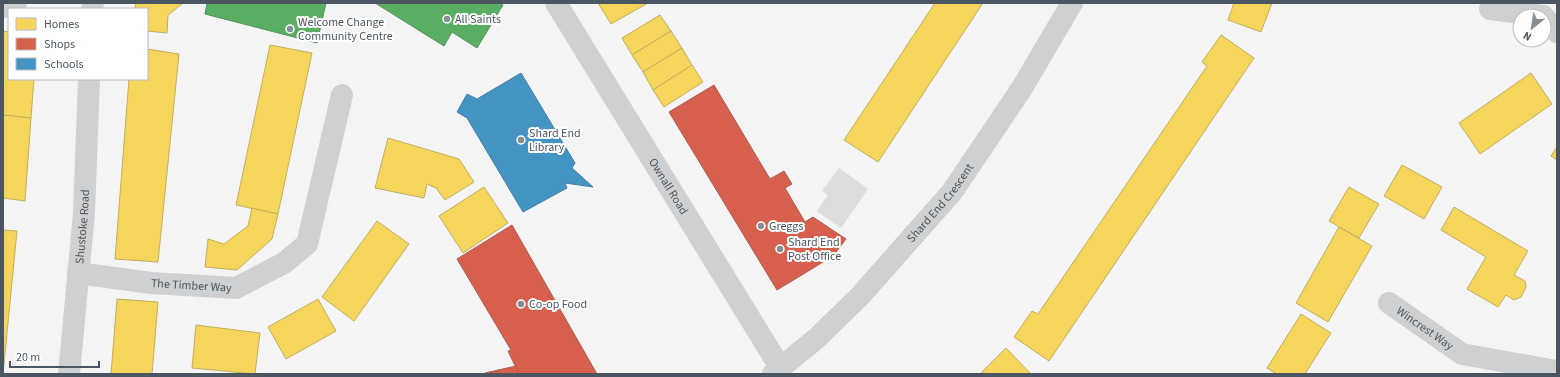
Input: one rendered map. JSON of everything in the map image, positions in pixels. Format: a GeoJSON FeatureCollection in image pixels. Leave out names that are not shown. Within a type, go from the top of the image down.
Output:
{"type":"FeatureCollection","features":[{"type":"Feature","properties":{"kind":"street"},"geometry":{"type":"LineString","coordinates":[[3,7],[16,3]]}},
{"type":"Feature","properties":{"kind":"street","name":"Ownall Road"},"geometry":{"type":"LineString","coordinates":[[556,3],[777,372]]}},
{"type":"Feature","properties":{"kind":"street","name":"Shard End Crescent"},"geometry":{"type":"LineString","coordinates":[[777,372],[817,338],[860,296],[952,192],[1022,88],[1072,3]]}},
{"type":"Feature","properties":{"kind":"street"},"geometry":{"type":"LineString","coordinates":[[1490,9],[1512,12]]}},
{"type":"Feature","properties":{"kind":"street","name":"Shustoke Road"},"geometry":{"type":"LineString","coordinates":[[69,374],[84,213],[90,80]]}},
{"type":"Feature","properties":{"kind":"street","name":"The Timber Way"},"geometry":{"type":"LineString","coordinates":[[78,273],[150,282],[236,288],[284,263],[307,244],[342,95]]}},
{"type":"Feature","properties":{"kind":"street","name":"Wincrest Way"},"geometry":{"type":"LineString","coordinates":[[1389,303],[1462,354],[1556,371]]}},
{"type":"Feature","properties":{"kind":"building: Homes"},"geometry":{"type":"Polygon","coordinates":[[[136,3],[183,3],[168,15],[167,33],[148,31],[148,8],[135,8],[136,3]]]}},
{"type":"Feature","properties":{"kind":"building: Homes"},"geometry":{"type":"Polygon","coordinates":[[[598,3],[648,3],[611,24],[598,3]]]}},
{"type":"Feature","properties":{"kind":"building: Homes"},"geometry":{"type":"Polygon","coordinates":[[[935,3],[983,3],[878,162],[844,140],[935,3]]]}},
{"type":"Feature","properties":{"kind":"building: Homes"},"geometry":{"type":"Polygon","coordinates":[[[1234,3],[1272,3],[1261,32],[1228,20],[1234,3]]]}},
{"type":"Feature","properties":{"kind":"building: Homes"},"geometry":{"type":"Polygon","coordinates":[[[660,15],[671,31],[632,55],[622,38],[660,15]]]}},
{"type":"Feature","properties":{"kind":"building: Homes"},"geometry":{"type":"Polygon","coordinates":[[[3,31],[8,32],[8,80],[34,80],[31,118],[3,115],[3,31]]]}},
{"type":"Feature","properties":{"kind":"building: Homes"},"geometry":{"type":"Polygon","coordinates":[[[671,31],[682,48],[643,72],[632,55],[671,31]]]}},
{"type":"Feature","properties":{"kind":"building: Homes"},"geometry":{"type":"Polygon","coordinates":[[[1221,35],[1254,58],[1049,361],[1014,337],[1032,311],[1038,314],[1207,66],[1202,62],[1221,35]]]}},
{"type":"Feature","properties":{"kind":"building: Homes"},"geometry":{"type":"Polygon","coordinates":[[[270,45],[312,53],[278,214],[236,205],[270,45]]]}},
{"type":"Feature","properties":{"kind":"building: Homes"},"geometry":{"type":"Polygon","coordinates":[[[682,48],[692,65],[653,90],[643,72],[682,48]]]}},
{"type":"Feature","properties":{"kind":"building: Homes"},"geometry":{"type":"Polygon","coordinates":[[[148,49],[179,54],[158,262],[115,259],[129,80],[148,80],[148,49]]]}},
{"type":"Feature","properties":{"kind":"building: Homes"},"geometry":{"type":"Polygon","coordinates":[[[692,65],[703,82],[664,107],[653,90],[692,65]]]}},
{"type":"Feature","properties":{"kind":"building: Homes"},"geometry":{"type":"Polygon","coordinates":[[[1531,73],[1552,104],[1480,154],[1459,123],[1531,73]]]}},
{"type":"Feature","properties":{"kind":"building: Homes"},"geometry":{"type":"Polygon","coordinates":[[[3,115],[31,118],[25,201],[3,198],[3,115]]]}},
{"type":"Feature","properties":{"kind":"building: Homes"},"geometry":{"type":"Polygon","coordinates":[[[388,138],[459,159],[474,182],[445,200],[436,188],[427,184],[424,198],[375,188],[388,138]]]}},
{"type":"Feature","properties":{"kind":"building: Homes"},"geometry":{"type":"Polygon","coordinates":[[[1557,147],[1557,160],[1551,156],[1557,147]]]}},
{"type":"Feature","properties":{"kind":"building: Homes"},"geometry":{"type":"Polygon","coordinates":[[[1402,165],[1442,187],[1424,219],[1384,196],[1402,165]]]}},
{"type":"Feature","properties":{"kind":"building: Homes"},"geometry":{"type":"Polygon","coordinates":[[[484,187],[508,223],[463,253],[439,216],[484,187]]]}},
{"type":"Feature","properties":{"kind":"building: Homes"},"geometry":{"type":"Polygon","coordinates":[[[1349,187],[1379,204],[1359,238],[1329,221],[1349,187]]]}},
{"type":"Feature","properties":{"kind":"building: Homes"},"geometry":{"type":"Polygon","coordinates":[[[1454,207],[1528,251],[1514,275],[1525,281],[1526,287],[1521,297],[1514,300],[1506,295],[1498,307],[1467,289],[1486,257],[1441,230],[1454,207]]]}},
{"type":"Feature","properties":{"kind":"building: Homes"},"geometry":{"type":"Polygon","coordinates":[[[252,208],[278,214],[272,239],[237,270],[205,267],[208,239],[224,244],[248,226],[252,208]]]}},
{"type":"Feature","properties":{"kind":"building: Homes"},"geometry":{"type":"Polygon","coordinates":[[[377,221],[409,244],[354,321],[322,297],[377,221]]]}},
{"type":"Feature","properties":{"kind":"building: Homes"},"geometry":{"type":"Polygon","coordinates":[[[1339,227],[1372,246],[1328,322],[1296,303],[1339,227]]]}},
{"type":"Feature","properties":{"kind":"building: Homes"},"geometry":{"type":"Polygon","coordinates":[[[3,230],[17,231],[3,374],[3,230]]]}},
{"type":"Feature","properties":{"kind":"building: Homes"},"geometry":{"type":"Polygon","coordinates":[[[117,299],[158,302],[152,374],[111,374],[117,299]]]}},
{"type":"Feature","properties":{"kind":"building: Homes"},"geometry":{"type":"Polygon","coordinates":[[[318,299],[336,331],[286,359],[268,327],[318,299]]]}},
{"type":"Feature","properties":{"kind":"building: Homes"},"geometry":{"type":"Polygon","coordinates":[[[1301,314],[1331,333],[1305,374],[1277,374],[1267,368],[1301,314]]]}},
{"type":"Feature","properties":{"kind":"building: Homes"},"geometry":{"type":"Polygon","coordinates":[[[196,325],[260,333],[255,374],[192,368],[196,325]]]}},
{"type":"Feature","properties":{"kind":"building: Homes"},"geometry":{"type":"Polygon","coordinates":[[[1006,348],[1031,374],[980,374],[1006,348]]]}},
{"type":"Feature","properties":{"kind":"building: Shops"},"geometry":{"type":"Polygon","coordinates":[[[714,85],[770,179],[784,171],[792,184],[785,188],[805,222],[813,217],[846,239],[833,256],[777,290],[669,112],[714,85]]]}},
{"type":"Feature","properties":{"kind":"building: Shops","name":"Co-op Food"},"geometry":{"type":"Polygon","coordinates":[[[512,225],[597,374],[519,374],[508,351],[511,350],[457,259],[512,225]]]}},
{"type":"Feature","properties":{"kind":"building: Shops"},"geometry":{"type":"Polygon","coordinates":[[[516,366],[519,374],[485,373],[516,366]]]}},
{"type":"Feature","properties":{"kind":"building: Schools","name":"Shard End Library"},"geometry":{"type":"Polygon","coordinates":[[[521,73],[575,163],[572,168],[593,187],[565,183],[567,188],[523,212],[467,118],[457,112],[467,94],[477,99],[521,73]]]}},
{"type":"Feature","properties":{"kind":"building: Public","name":"Welcome Change Community Centre"},"geometry":{"type":"Polygon","coordinates":[[[207,3],[326,3],[317,43],[205,14],[207,3]]]}},
{"type":"Feature","properties":{"kind":"building: Public","name":"All Saints"},"geometry":{"type":"Polygon","coordinates":[[[375,3],[499,3],[503,5],[477,48],[452,32],[444,46],[375,3]]]}},
{"type":"Feature","properties":{"kind":"building: Other"},"geometry":{"type":"Polygon","coordinates":[[[839,168],[868,189],[841,228],[817,211],[828,195],[822,191],[839,168]]]}},
{"type":"Feature","properties":{"kind":"place","name":"All Saints"},"geometry":{"type":"Point","coordinates":[447,19]}},
{"type":"Feature","properties":{"kind":"place","name":"Welcome Change Community Centre"},"geometry":{"type":"Point","coordinates":[290,29]}},
{"type":"Feature","properties":{"kind":"place","name":"Shard End Library"},"geometry":{"type":"Point","coordinates":[521,140]}},
{"type":"Feature","properties":{"kind":"place","name":"Greggs"},"geometry":{"type":"Point","coordinates":[761,226]}},
{"type":"Feature","properties":{"kind":"place","name":"Shard End Post Office"},"geometry":{"type":"Point","coordinates":[780,249]}},
{"type":"Feature","properties":{"kind":"place","name":"Co-op Food"},"geometry":{"type":"Point","coordinates":[521,304]}}]}
